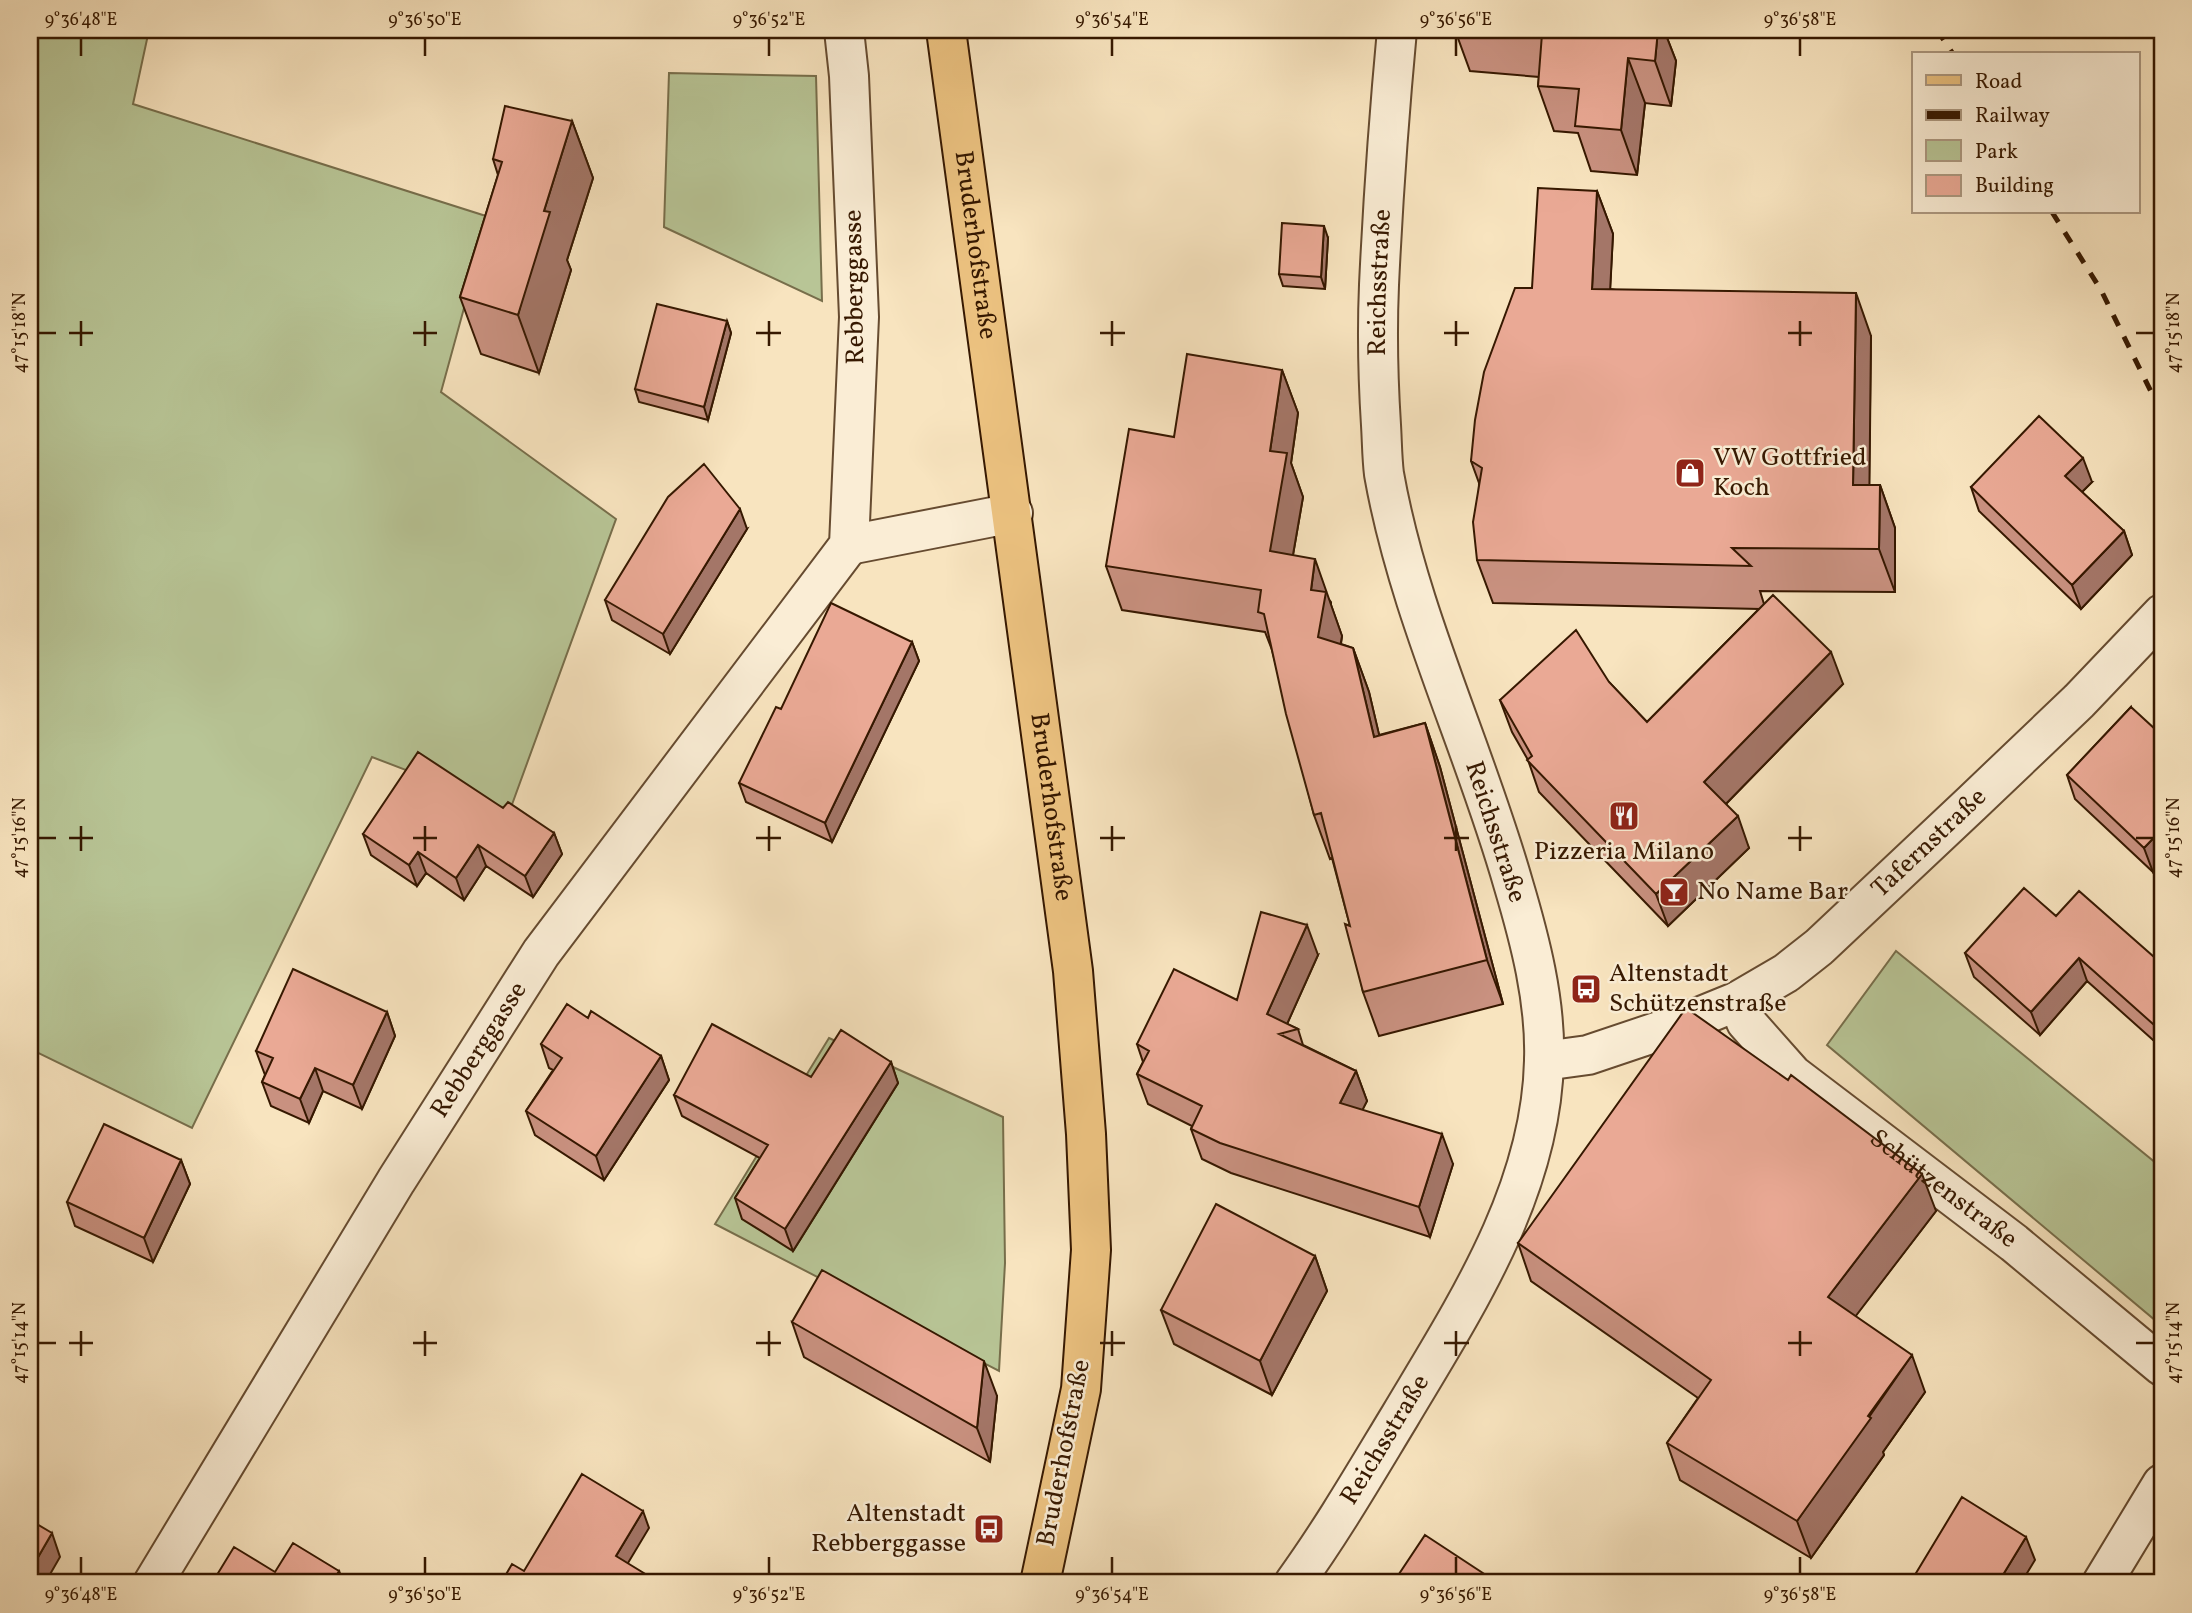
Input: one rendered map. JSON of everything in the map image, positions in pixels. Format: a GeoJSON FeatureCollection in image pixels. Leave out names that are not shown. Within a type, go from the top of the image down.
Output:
{"type":"FeatureCollection","features":[{"type":"Feature","properties":{"kind":"main road","name":"Bruderhofstraße"},"geometry":{"type":"LineString","coordinates":[[946,30],[1073,971],[1086,1134],[1091,1250],[1081,1389],[1040,1583]]}},
{"type":"Feature","properties":{"kind":"street","name":"Rebberggasse"},"geometry":{"type":"LineString","coordinates":[[153,1583],[384,1201],[541,953],[849,545],[859,317],[849,76],[844,30]]}},
{"type":"Feature","properties":{"kind":"street","name":"Reichsstraße"},"geometry":{"type":"LineString","coordinates":[[1294,1583],[1347,1503],[1444,1343],[1496,1245],[1527,1168],[1544,1062],[1541,1009],[1532,952],[1513,881],[1401,552],[1384,470],[1377,366],[1379,253],[1396,30]]}},
{"type":"Feature","properties":{"kind":"street"},"geometry":{"type":"LineString","coordinates":[[849,545],[1013,513]]}},
{"type":"Feature","properties":{"kind":"street","name":"Tafernstraße"},"geometry":{"type":"LineString","coordinates":[[1544,1062],[1588,1055],[1689,1021],[1738,1001],[1786,973],[1819,947],[2079,701],[2162,614]]}},
{"type":"Feature","properties":{"kind":"street","name":"Schützenstraße"},"geometry":{"type":"LineString","coordinates":[[1738,1001],[1746,1022],[1793,1075],[2014,1243],[2162,1366]]}},
{"type":"Feature","properties":{"kind":"street"},"geometry":{"type":"LineString","coordinates":[[2102,1583],[2162,1484]]}},
{"type":"Feature","properties":{"kind":"green space"},"geometry":{"type":"Polygon","coordinates":[[[30,30],[149,30],[133,104],[489,217],[441,392],[616,519],[510,810],[372,757],[192,1128],[30,1049],[30,30]]]}},
{"type":"Feature","properties":{"kind":"green space"},"geometry":{"type":"Polygon","coordinates":[[[669,73],[816,76],[822,301],[664,227],[669,73]]]}},
{"type":"Feature","properties":{"kind":"green space"},"geometry":{"type":"Polygon","coordinates":[[[1896,951],[2162,1168],[2162,1326],[1827,1045],[1896,951]]]}},
{"type":"Feature","properties":{"kind":"green space"},"geometry":{"type":"Polygon","coordinates":[[[829,1038],[1003,1117],[1005,1263],[999,1371],[715,1224],[829,1038]]]}},
{"type":"Feature","properties":{"kind":"building"},"geometry":{"type":"Polygon","coordinates":[[[1496,30],[1658,30],[1655,61],[1628,58],[1621,130],[1575,126],[1579,89],[1538,86],[1542,34],[1496,30]]]}},
{"type":"Feature","properties":{"kind":"building"},"geometry":{"type":"Polygon","coordinates":[[[505,106],[572,121],[544,211],[550,212],[518,315],[460,297],[502,162],[493,159],[505,106]]]}},
{"type":"Feature","properties":{"kind":"building"},"geometry":{"type":"Polygon","coordinates":[[[1538,188],[1597,191],[1592,289],[1856,293],[1853,485],[1880,485],[1879,549],[1732,548],[1751,566],[1477,560],[1473,522],[1482,468],[1471,461],[1475,420],[1484,372],[1515,288],[1532,288],[1538,188]]]}},
{"type":"Feature","properties":{"kind":"building"},"geometry":{"type":"Polygon","coordinates":[[[1282,223],[1324,226],[1321,277],[1279,274],[1282,223]]]}},
{"type":"Feature","properties":{"kind":"building"},"geometry":{"type":"Polygon","coordinates":[[[657,304],[727,321],[704,407],[635,389],[657,304]]]}},
{"type":"Feature","properties":{"kind":"building"},"geometry":{"type":"Polygon","coordinates":[[[1187,354],[1282,370],[1270,451],[1287,453],[1270,551],[1315,559],[1311,590],[1326,592],[1318,637],[1353,648],[1374,737],[1425,723],[1487,960],[1363,992],[1345,924],[1350,926],[1321,813],[1314,815],[1286,714],[1264,614],[1258,612],[1261,590],[1106,566],[1129,429],[1174,437],[1187,354]]]}},
{"type":"Feature","properties":{"kind":"building"},"geometry":{"type":"Polygon","coordinates":[[[2039,416],[2083,458],[2065,476],[2124,531],[2072,585],[1971,487],[2039,416]]]}},
{"type":"Feature","properties":{"kind":"building"},"geometry":{"type":"Polygon","coordinates":[[[704,464],[740,509],[663,634],[605,600],[668,497],[704,464]]]}},
{"type":"Feature","properties":{"kind":"building"},"geometry":{"type":"Polygon","coordinates":[[[1773,595],[1831,652],[1704,782],[1738,816],[1656,894],[1527,760],[1532,756],[1500,700],[1576,630],[1609,682],[1647,722],[1773,595]]]}},
{"type":"Feature","properties":{"kind":"building"},"geometry":{"type":"Polygon","coordinates":[[[831,603],[912,642],[825,823],[739,783],[776,707],[781,709],[831,603]]]}},
{"type":"Feature","properties":{"kind":"building"},"geometry":{"type":"Polygon","coordinates":[[[2131,707],[2155,729],[2162,722],[2162,829],[2144,848],[2067,775],[2131,707]]]}},
{"type":"Feature","properties":{"kind":"building"},"geometry":{"type":"Polygon","coordinates":[[[418,752],[503,808],[508,802],[554,833],[525,876],[478,845],[456,878],[418,852],[409,865],[363,834],[418,752]]]}},
{"type":"Feature","properties":{"kind":"building"},"geometry":{"type":"Polygon","coordinates":[[[2024,888],[2056,916],[2079,891],[2162,964],[2162,1032],[2079,958],[2031,1012],[1965,953],[2024,888]]]}},
{"type":"Feature","properties":{"kind":"building"},"geometry":{"type":"Polygon","coordinates":[[[1261,912],[1307,925],[1267,1014],[1298,1029],[1279,1034],[1356,1071],[1340,1103],[1442,1134],[1419,1207],[1220,1143],[1191,1129],[1202,1106],[1137,1074],[1149,1051],[1137,1044],[1174,969],[1237,1000],[1261,912]]]}},
{"type":"Feature","properties":{"kind":"building"},"geometry":{"type":"Polygon","coordinates":[[[293,969],[387,1012],[353,1085],[315,1068],[300,1099],[262,1082],[273,1058],[256,1051],[293,969]]]}},
{"type":"Feature","properties":{"kind":"building"},"geometry":{"type":"Polygon","coordinates":[[[567,1004],[588,1018],[591,1011],[661,1056],[596,1156],[526,1111],[562,1058],[541,1044],[567,1004]]]}},
{"type":"Feature","properties":{"kind":"building"},"geometry":{"type":"Polygon","coordinates":[[[1686,1008],[1788,1080],[1791,1075],[1922,1174],[1828,1297],[1912,1355],[1868,1416],[1871,1418],[1797,1521],[1667,1443],[1711,1380],[1518,1243],[1686,1008]]]}},
{"type":"Feature","properties":{"kind":"building"},"geometry":{"type":"Polygon","coordinates":[[[712,1024],[811,1077],[841,1030],[891,1062],[785,1229],[735,1198],[768,1145],[674,1095],[712,1024]]]}},
{"type":"Feature","properties":{"kind":"building"},"geometry":{"type":"Polygon","coordinates":[[[104,1124],[181,1160],[144,1238],[67,1202],[104,1124]]]}},
{"type":"Feature","properties":{"kind":"building"},"geometry":{"type":"Polygon","coordinates":[[[1216,1204],[1315,1256],[1260,1361],[1161,1310],[1216,1204]]]}},
{"type":"Feature","properties":{"kind":"building"},"geometry":{"type":"Polygon","coordinates":[[[822,1270],[984,1361],[977,1428],[792,1322],[822,1270]]]}},
{"type":"Feature","properties":{"kind":"building"},"geometry":{"type":"Polygon","coordinates":[[[582,1474],[643,1511],[616,1556],[660,1583],[501,1583],[512,1564],[524,1571],[582,1474]]]}},
{"type":"Feature","properties":{"kind":"building"},"geometry":{"type":"Polygon","coordinates":[[[1962,1497],[2026,1537],[1998,1583],[1910,1583],[1962,1497]]]}},
{"type":"Feature","properties":{"kind":"building"},"geometry":{"type":"Polygon","coordinates":[[[30,1520],[52,1533],[30,1571],[30,1520]]]}},
{"type":"Feature","properties":{"kind":"building"},"geometry":{"type":"Polygon","coordinates":[[[1425,1535],[1498,1583],[1393,1583],[1425,1535]]]}},
{"type":"Feature","properties":{"kind":"building"},"geometry":{"type":"Polygon","coordinates":[[[293,1543],[339,1571],[332,1583],[212,1583],[234,1547],[275,1572],[293,1543]]]}},
{"type":"Feature","properties":{"kind":"railway"},"geometry":{"type":"LineString","coordinates":[[1937,30],[1952,52]]}},
{"type":"Feature","properties":{"kind":"railway"},"geometry":{"type":"LineString","coordinates":[[2053,214],[2101,290],[2162,414]]}},
{"type":"Feature","properties":{"kind":"place","name":"VW Gottfried Koch"},"geometry":{"type":"Point","coordinates":[1690,473]}},
{"type":"Feature","properties":{"kind":"place","name":"Pizzeria Milano"},"geometry":{"type":"Point","coordinates":[1624,816]}},
{"type":"Feature","properties":{"kind":"place","name":"No Name Bar"},"geometry":{"type":"Point","coordinates":[1674,892]}},
{"type":"Feature","properties":{"kind":"place","name":"Altenstadt Schützenstraße"},"geometry":{"type":"Point","coordinates":[1586,989]}},
{"type":"Feature","properties":{"kind":"place","name":"Altenstadt Rebberggasse"},"geometry":{"type":"Point","coordinates":[989,1529]}}]}
